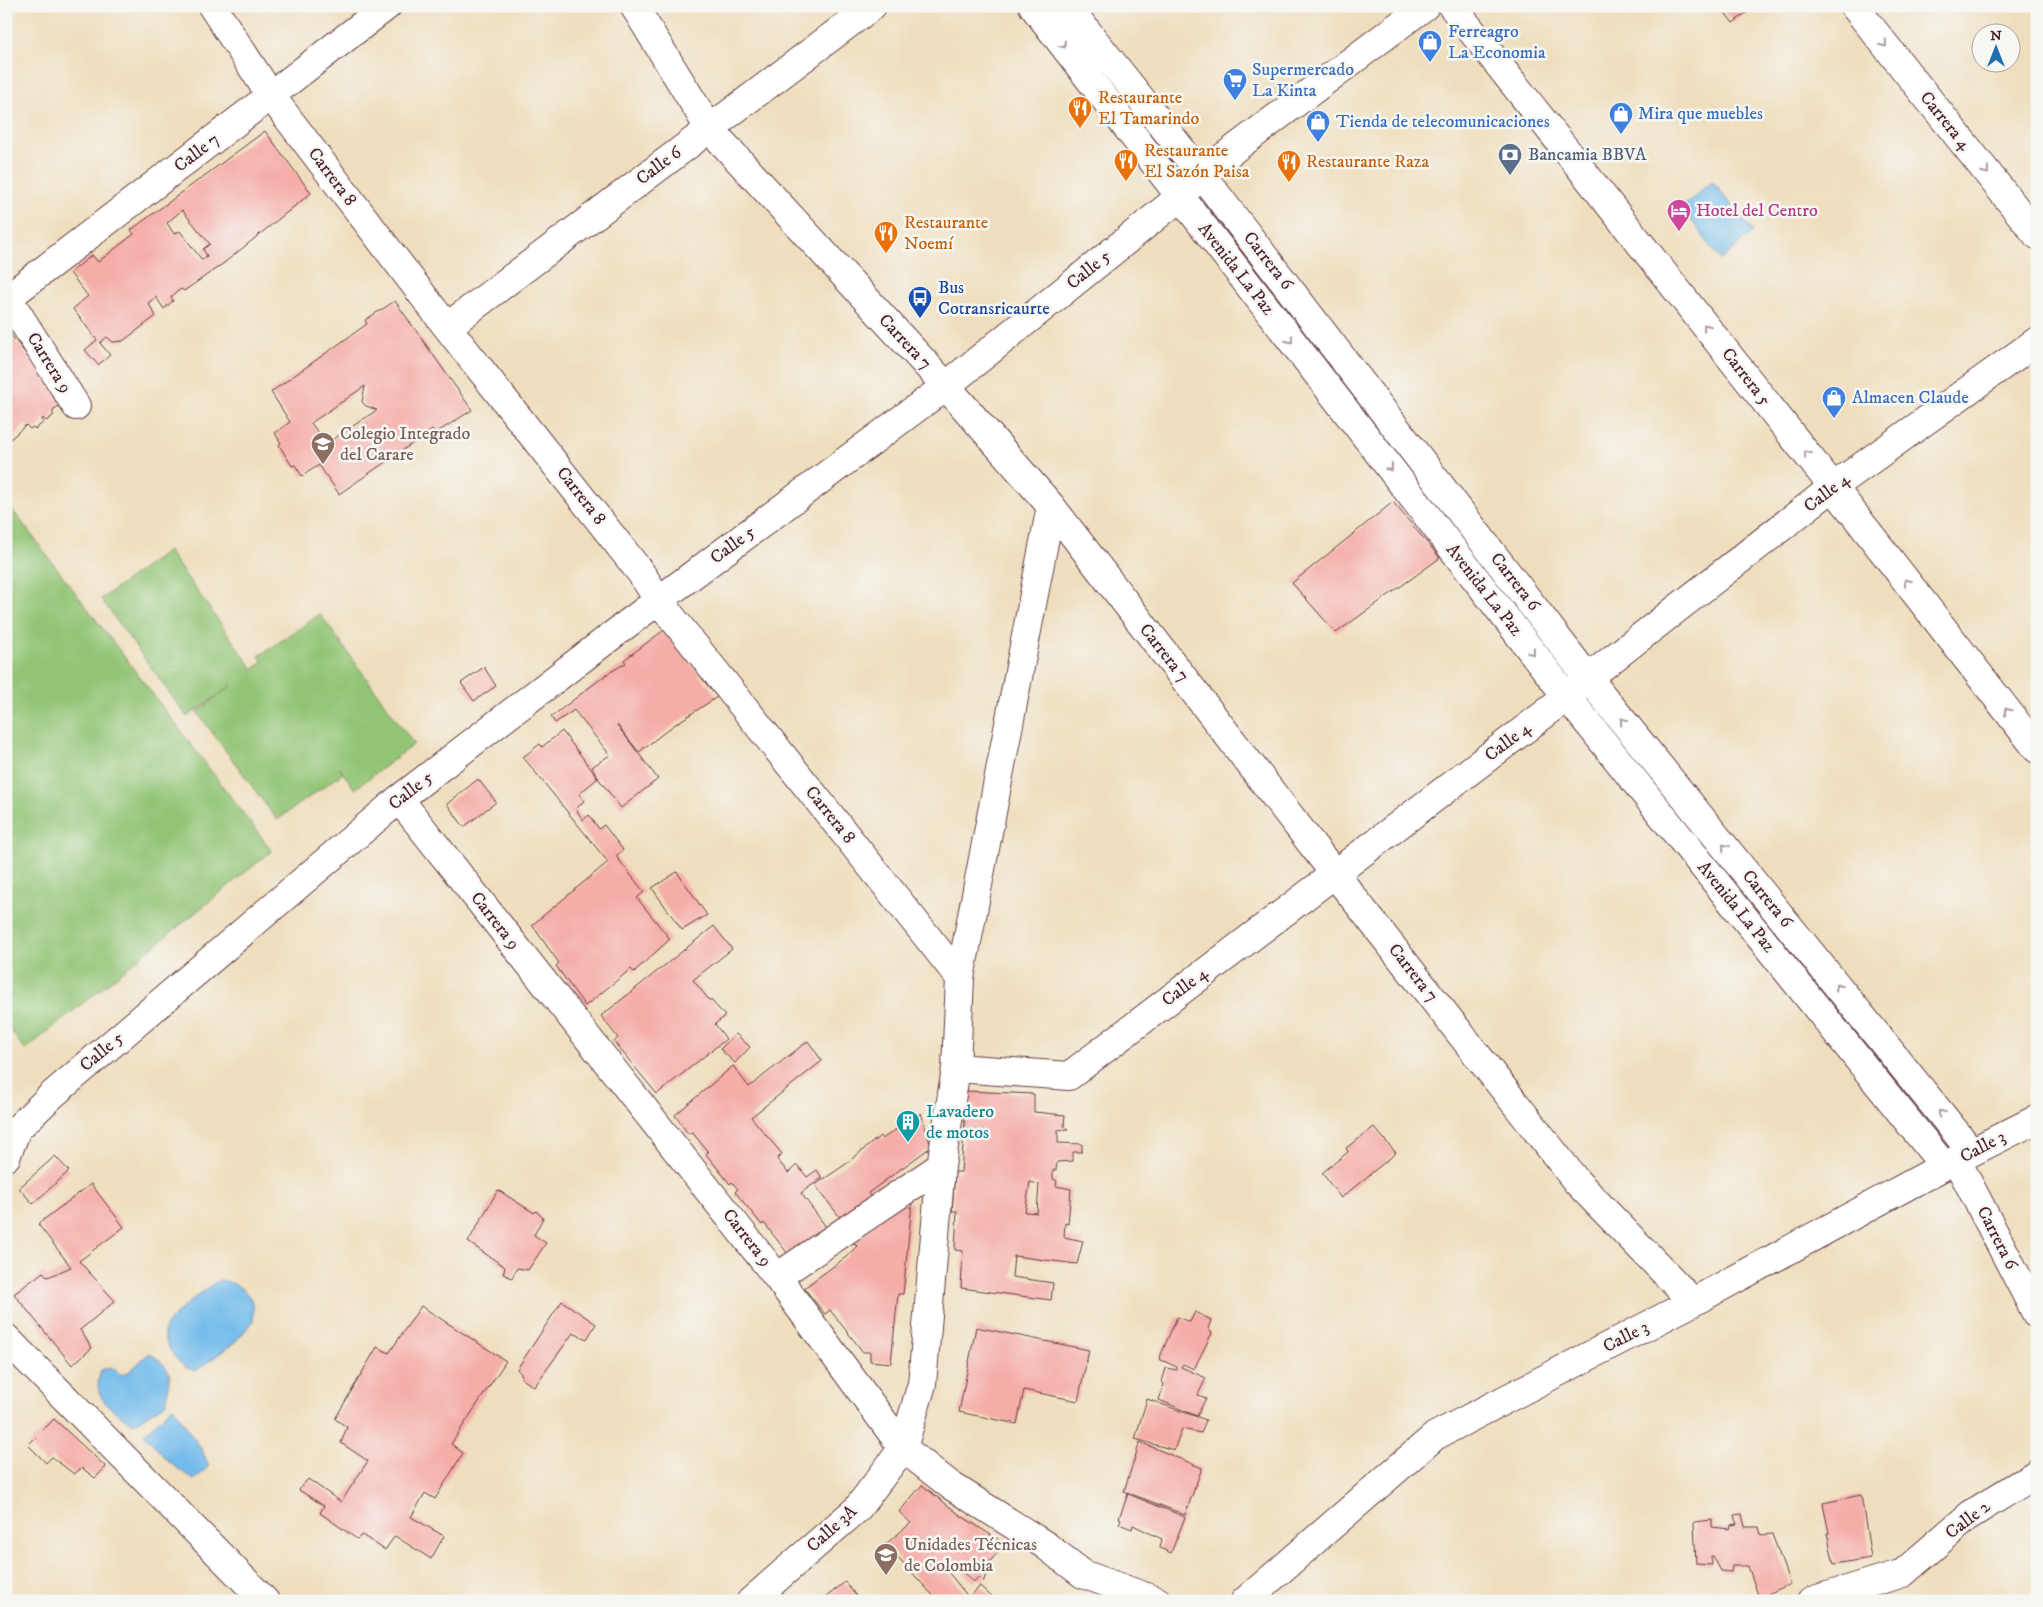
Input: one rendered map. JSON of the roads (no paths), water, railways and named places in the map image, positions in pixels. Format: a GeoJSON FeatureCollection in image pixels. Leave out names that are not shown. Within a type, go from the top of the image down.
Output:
{"type":"FeatureCollection","features":[{"type":"Feature","properties":{"kind":"street","name":"Carrera 8"},"geometry":{"type":"LineString","coordinates":[[212,6],[271,96],[447,327],[641,573],[659,600],[960,978]]}},
{"type":"Feature","properties":{"kind":"street","name":"Calle 7"},"geometry":{"type":"LineString","coordinates":[[7,297],[387,6]]}},
{"type":"Feature","properties":{"kind":"street","name":"Carrera 7"},"geometry":{"type":"LineString","coordinates":[[634,6],[709,128],[946,386],[1051,506],[1334,873],[1576,1182],[1693,1302]]}},
{"type":"Feature","properties":{"kind":"street","name":"Calle 6"},"geometry":{"type":"LineString","coordinates":[[447,327],[872,6]]}},
{"type":"Feature","properties":{"kind":"street","name":"Avenida La Paz"},"geometry":{"type":"LineString","coordinates":[[1033,6],[1568,697],[1957,1159]]}},
{"type":"Feature","properties":{"kind":"street","name":"Carrera 6"},"geometry":{"type":"LineString","coordinates":[[1067,6],[1201,174],[1957,1159],[2037,1315]]}},
{"type":"Feature","properties":{"kind":"street","name":"Calle 5"},"geometry":{"type":"LineString","coordinates":[[6,1157],[17,1129],[51,1096],[399,799],[659,600],[946,386],[1180,197],[1201,174],[1425,6]]}},
{"type":"Feature","properties":{"kind":"street","name":"Carrera 5"},"geometry":{"type":"LineString","coordinates":[[1452,6],[1833,487],[2037,749]]}},
{"type":"Feature","properties":{"kind":"street","name":"Carrera 4"},"geometry":{"type":"LineString","coordinates":[[1854,6],[2037,235]]}},
{"type":"Feature","properties":{"kind":"street","name":"Carrera 9"},"geometry":{"type":"LineString","coordinates":[[7,297],[76,406]]}},
{"type":"Feature","properties":{"kind":"street","name":"Calle 4"},"geometry":{"type":"LineString","coordinates":[[956,1068],[1069,1076],[1568,697],[1588,678],[1833,487],[2037,341]]}},
{"type":"Feature","properties":{"kind":"street"},"geometry":{"type":"LineString","coordinates":[[903,1448],[922,1384],[941,1166],[956,1068],[960,978],[1051,506]]}},
{"type":"Feature","properties":{"kind":"street","name":"Carrera 9"},"geometry":{"type":"LineString","coordinates":[[399,799],[777,1277],[903,1448],[950,1485],[1045,1546],[1083,1574],[1157,1601]]}},
{"type":"Feature","properties":{"kind":"street","name":"Calle 3"},"geometry":{"type":"LineString","coordinates":[[1245,1601],[1435,1436],[1693,1302],[1957,1159],[2037,1119]]}},
{"type":"Feature","properties":{"kind":"street"},"geometry":{"type":"LineString","coordinates":[[777,1277],[941,1166]]}},
{"type":"Feature","properties":{"kind":"street"},"geometry":{"type":"LineString","coordinates":[[6,1338],[265,1601]]}},
{"type":"Feature","properties":{"kind":"street","name":"Calle 3A"},"geometry":{"type":"LineString","coordinates":[[751,1601],[857,1509],[903,1448]]}},
{"type":"Feature","properties":{"kind":"street","name":"Calle 2"},"geometry":{"type":"LineString","coordinates":[[1811,1601],[1903,1573],[1970,1515],[2037,1473]]}},
{"type":"Feature","properties":{"kind":"water"},"geometry":{"type":"Polygon","coordinates":[[[1712,181],[1753,232],[1721,260],[1682,208],[1712,181]]]}},
{"type":"Feature","properties":{"kind":"water"},"geometry":{"type":"Polygon","coordinates":[[[220,1280],[236,1285],[248,1295],[253,1305],[253,1322],[235,1342],[196,1371],[185,1367],[173,1355],[165,1338],[165,1328],[174,1316],[190,1302],[220,1280]]]}},
{"type":"Feature","properties":{"kind":"water"},"geometry":{"type":"Polygon","coordinates":[[[149,1353],[162,1362],[170,1375],[167,1399],[166,1403],[133,1424],[105,1402],[98,1389],[98,1380],[101,1370],[111,1367],[122,1375],[130,1371],[149,1353]]]}},
{"type":"Feature","properties":{"kind":"water"},"geometry":{"type":"Polygon","coordinates":[[[173,1407],[202,1450],[209,1466],[194,1480],[170,1463],[144,1434],[173,1407]]]}},
{"type":"Feature","properties":{"kind":"place","name":"Ferreagro La Economia"},"geometry":{"type":"Point","coordinates":[1430,63]}},
{"type":"Feature","properties":{"kind":"place","name":"Supermercado La Kinta"},"geometry":{"type":"Point","coordinates":[1235,101]}},
{"type":"Feature","properties":{"kind":"place","name":"Restaurante El Tamarindo"},"geometry":{"type":"Point","coordinates":[1080,129]}},
{"type":"Feature","properties":{"kind":"place","name":"Mira que muebles"},"geometry":{"type":"Point","coordinates":[1621,135]}},
{"type":"Feature","properties":{"kind":"place","name":"Tienda de telecomunicaciones"},"geometry":{"type":"Point","coordinates":[1318,143]}},
{"type":"Feature","properties":{"kind":"place","name":"Bancamia BBVA"},"geometry":{"type":"Point","coordinates":[1510,176]}},
{"type":"Feature","properties":{"kind":"place","name":"Restaurante El Sazón Paisa"},"geometry":{"type":"Point","coordinates":[1126,182]}},
{"type":"Feature","properties":{"kind":"place","name":"Restaurante Raza"},"geometry":{"type":"Point","coordinates":[1289,183]}},
{"type":"Feature","properties":{"kind":"place","name":"Hotel del Centro"},"geometry":{"type":"Point","coordinates":[1679,232]}},
{"type":"Feature","properties":{"kind":"place","name":"Restaurante Noemí"},"geometry":{"type":"Point","coordinates":[886,254]}},
{"type":"Feature","properties":{"kind":"place","name":"Bus Cotransricaurte"},"geometry":{"type":"Point","coordinates":[920,319]}},
{"type":"Feature","properties":{"kind":"place","name":"Almacen Claude"},"geometry":{"type":"Point","coordinates":[1834,419]}},
{"type":"Feature","properties":{"kind":"place","name":"Colegio Integrado del Carare"},"geometry":{"type":"Point","coordinates":[323,465]}},
{"type":"Feature","properties":{"kind":"place","name":"Lavadero de motos"},"geometry":{"type":"Point","coordinates":[908,1143]}},
{"type":"Feature","properties":{"kind":"place","name":"Unidades Técnicas de Colombia"},"geometry":{"type":"Point","coordinates":[886,1576]}}]}
